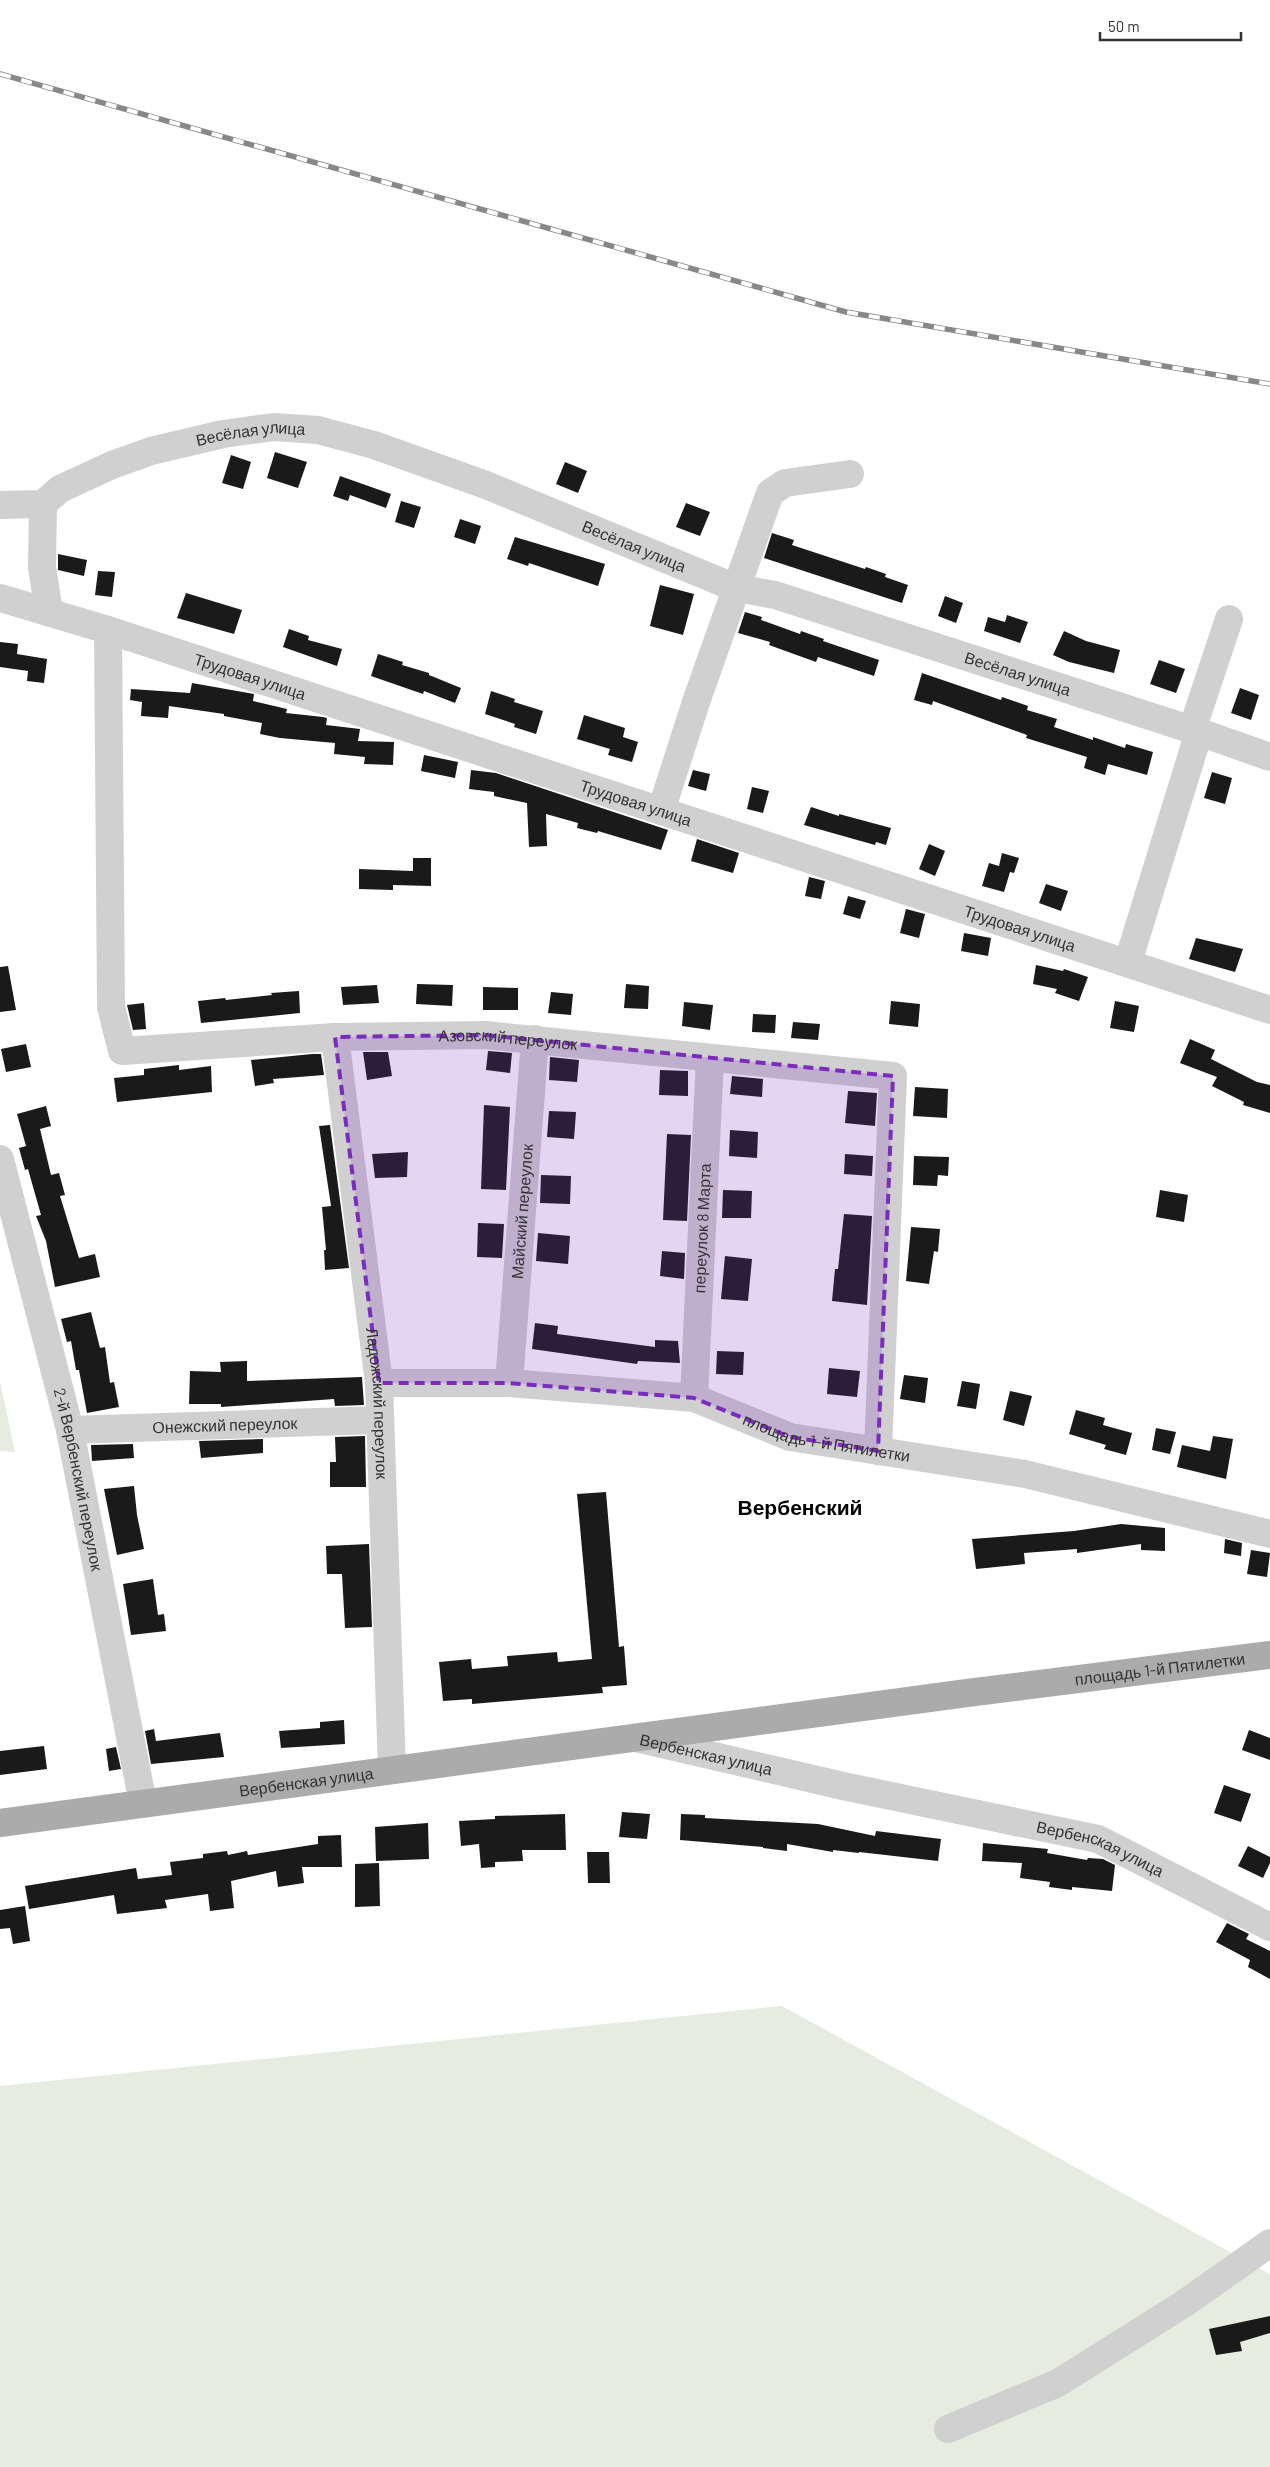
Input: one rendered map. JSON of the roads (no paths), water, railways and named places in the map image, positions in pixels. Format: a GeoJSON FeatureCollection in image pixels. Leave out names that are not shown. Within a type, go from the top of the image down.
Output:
{"type":"FeatureCollection","features":[{"type":"Feature","properties":{"kind":"main road","name":"площадь 1-й Пятилетки"},"geometry":{"type":"LineString","coordinates":[[634,1738],[1270,1655]]}},
{"type":"Feature","properties":{"kind":"main road","name":"Вербенская улица"},"geometry":{"type":"LineString","coordinates":[[0,1823],[634,1738]]}},
{"type":"Feature","properties":{"kind":"street","name":"Весёлая улица"},"geometry":{"type":"LineString","coordinates":[[43,504],[60,489],[112,465],[151,451],[223,434],[274,427],[318,430],[374,446],[486,485],[736,588],[775,595],[1196,731],[1270,757]]}},
{"type":"Feature","properties":{"kind":"street"},"geometry":{"type":"LineString","coordinates":[[661,811],[770,493],[785,483],[850,474]]}},
{"type":"Feature","properties":{"kind":"street"},"geometry":{"type":"LineString","coordinates":[[0,505],[43,504],[42,567],[49,612]]}},
{"type":"Feature","properties":{"kind":"street","name":"Трудовая улица"},"geometry":{"type":"LineString","coordinates":[[0,598],[108,630],[1270,1010]]}},
{"type":"Feature","properties":{"kind":"street"},"geometry":{"type":"LineString","coordinates":[[1128,962],[1229,619]]}},
{"type":"Feature","properties":{"kind":"street","name":"Азовский переулок"},"geometry":{"type":"LineString","coordinates":[[108,630],[111,1007],[122,1051],[335,1038],[485,1035],[893,1076],[878,1451]]}},
{"type":"Feature","properties":{"kind":"street"},"geometry":{"type":"LineString","coordinates":[[1192,984],[1270,1032]]}},
{"type":"Feature","properties":{"kind":"street","name":"Ладожский переулок"},"geometry":{"type":"LineString","coordinates":[[335,1038],[379,1383],[392,1770]]}},
{"type":"Feature","properties":{"kind":"street","name":"Майский переулок"},"geometry":{"type":"LineString","coordinates":[[509,1383],[535,1039]]}},
{"type":"Feature","properties":{"kind":"street","name":"переулок 8 Марта"},"geometry":{"type":"LineString","coordinates":[[694,1398],[710,1058]]}},
{"type":"Feature","properties":{"kind":"street","name":"2-й Вербенский переулок"},"geometry":{"type":"LineString","coordinates":[[0,1159],[70,1430],[143,1804]]}},
{"type":"Feature","properties":{"kind":"street","name":"площадь 1-й Пятилетки"},"geometry":{"type":"LineString","coordinates":[[379,1383],[509,1383],[694,1398],[790,1437],[1026,1474],[1270,1534]]}},
{"type":"Feature","properties":{"kind":"street","name":"Онежский переулок"},"geometry":{"type":"LineString","coordinates":[[70,1430],[380,1420]]}},
{"type":"Feature","properties":{"kind":"street","name":"Вербенская улица"},"geometry":{"type":"LineString","coordinates":[[634,1738],[843,1786],[1098,1839],[1270,1927]]}},
{"type":"Feature","properties":{"kind":"street"},"geometry":{"type":"LineString","coordinates":[[948,2429],[1058,2383],[1185,2303],[1270,2243]]}},
{"type":"Feature","properties":{"kind":"railway"},"geometry":{"type":"LineString","coordinates":[[0,74],[846,312],[1270,384]]}},
{"type":"Feature","properties":{"kind":"district","name":"Вербенский"},"geometry":{"type":"Point","coordinates":[800,1508]}}]}
